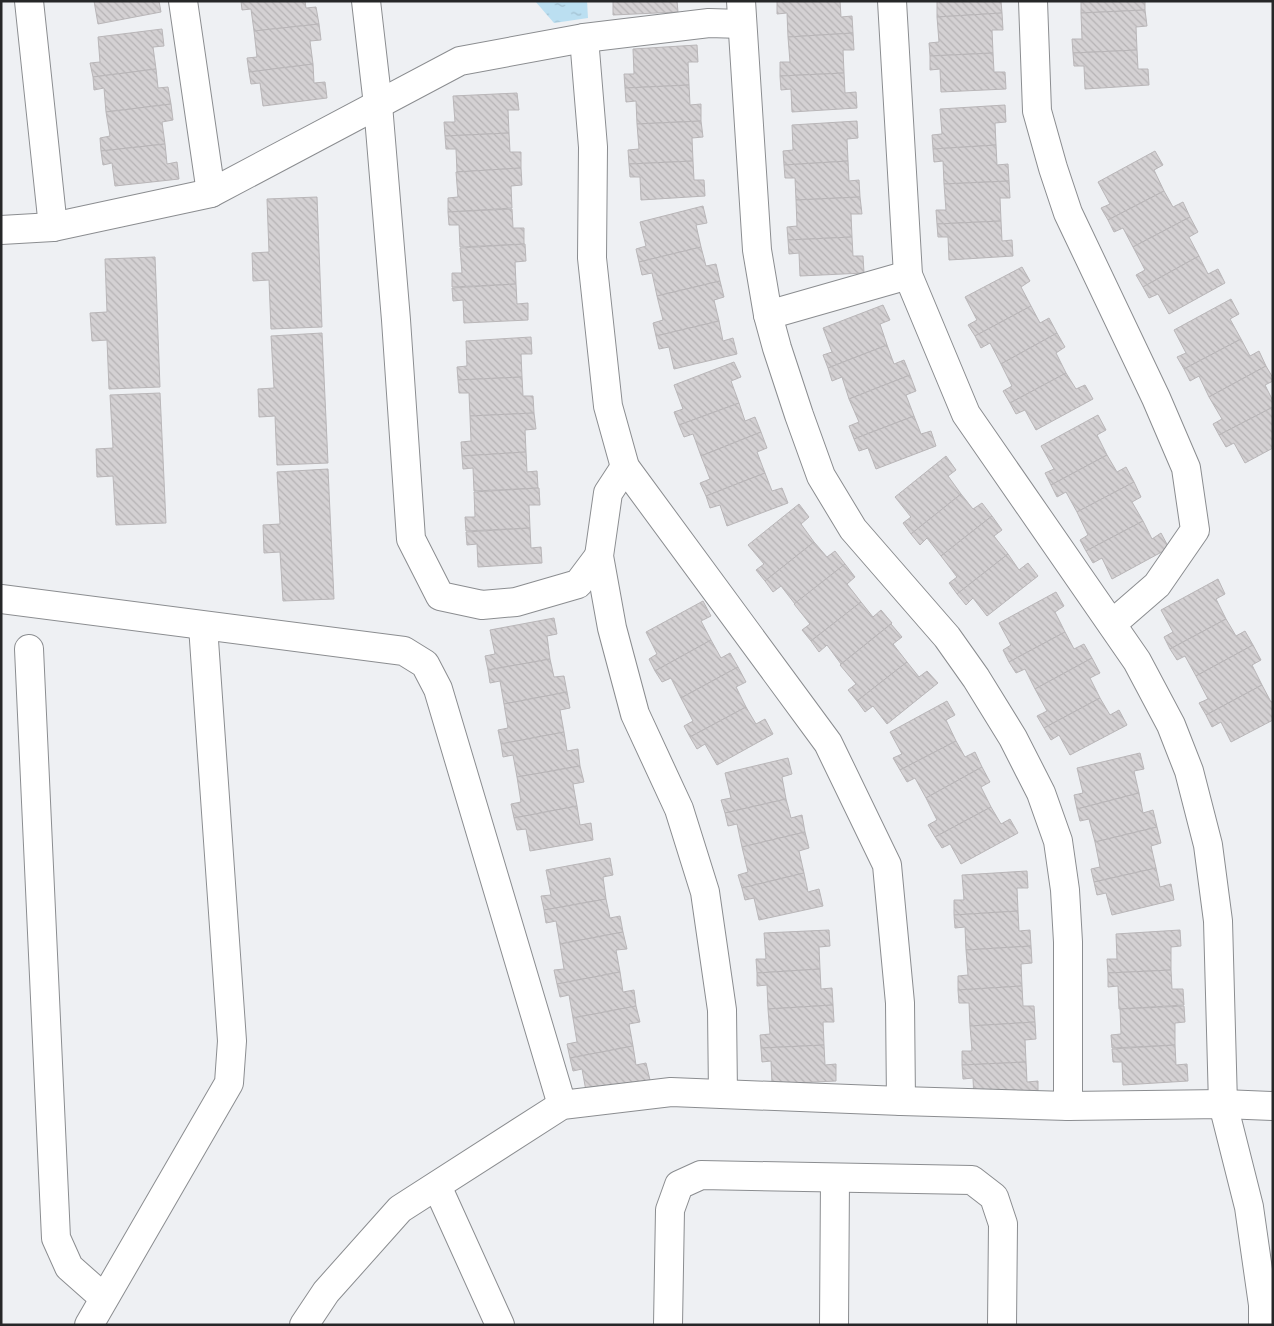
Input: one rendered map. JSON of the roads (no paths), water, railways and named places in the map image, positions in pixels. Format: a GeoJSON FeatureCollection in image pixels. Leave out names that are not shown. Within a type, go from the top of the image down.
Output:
{"type":"FeatureCollection","features":[{"type":"Feature","properties":{"kind":"street"},"geometry":{"type":"LineString","coordinates":[[29,1],[53,227]]}},
{"type":"Feature","properties":{"kind":"street"},"geometry":{"type":"LineString","coordinates":[[183,1],[211,193]]}},
{"type":"Feature","properties":{"kind":"street"},"geometry":{"type":"LineString","coordinates":[[366,1],[378,105],[397,329],[411,539],[440,596],[482,605],[516,602],[578,584],[599,556]]}},
{"type":"Feature","properties":{"kind":"street"},"geometry":{"type":"LineString","coordinates":[[892,1],[908,275],[966,414],[1138,661],[1171,725],[1189,771],[1208,846],[1218,921],[1223,1104],[1248,1207],[1263,1305],[1263,1325]]}},
{"type":"Feature","properties":{"kind":"street"},"geometry":{"type":"LineString","coordinates":[[1033,1],[1037,111],[1052,168],[1068,213],[1156,398],[1186,468],[1195,530],[1157,585],[1112,624]]}},
{"type":"Feature","properties":{"kind":"street"},"geometry":{"type":"LineString","coordinates":[[1,230],[53,227],[211,193],[460,61],[709,12],[741,13],[757,250],[768,315],[799,416],[822,476],[853,529],[915,602],[947,636],[976,678],[1013,738],[1041,793],[1058,841],[1065,890],[1069,960],[1068,1106]]}},
{"type":"Feature","properties":{"kind":"street"},"geometry":{"type":"LineString","coordinates":[[584,38],[593,146],[592,258],[608,406],[625,467],[828,743],[887,864],[900,1003],[901,1102]]}},
{"type":"Feature","properties":{"kind":"street"},"geometry":{"type":"LineString","coordinates":[[768,315],[908,275]]}},
{"type":"Feature","properties":{"kind":"street"},"geometry":{"type":"LineString","coordinates":[[625,467],[608,493],[599,556],[612,628],[635,714],[679,810],[705,892],[722,1010],[723,1094]]}},
{"type":"Feature","properties":{"kind":"street"},"geometry":{"type":"LineString","coordinates":[[1,599],[404,651],[425,664],[438,689],[562,1105]]}},
{"type":"Feature","properties":{"kind":"street"},"geometry":{"type":"LineString","coordinates":[[89,1325],[229,1083],[232,1041],[203,626]]}},
{"type":"Feature","properties":{"kind":"street"},"geometry":{"type":"LineString","coordinates":[[29,649],[56,1238],[69,1267],[104,1298]]}},
{"type":"Feature","properties":{"kind":"street"},"geometry":{"type":"LineString","coordinates":[[304,1325],[326,1292],[400,1209],[562,1105],[671,1092],[901,1102],[1068,1106],[1223,1104],[1273,1106]]}},
{"type":"Feature","properties":{"kind":"street"},"geometry":{"type":"LineString","coordinates":[[668,1325],[670,1210],[680,1185],[701,1175],[972,1180],[994,1197],[1003,1224],[1002,1325]]}},
{"type":"Feature","properties":{"kind":"street"},"geometry":{"type":"LineString","coordinates":[[834,1325],[835,1178]]}},
{"type":"Feature","properties":{"kind":"street"},"geometry":{"type":"LineString","coordinates":[[437,1186],[500,1325]]}},
{"type":"Feature","properties":{"kind":"water"},"geometry":{"type":"Polygon","coordinates":[[[535,1],[587,1],[588,18],[554,23],[535,1]]]}}]}
